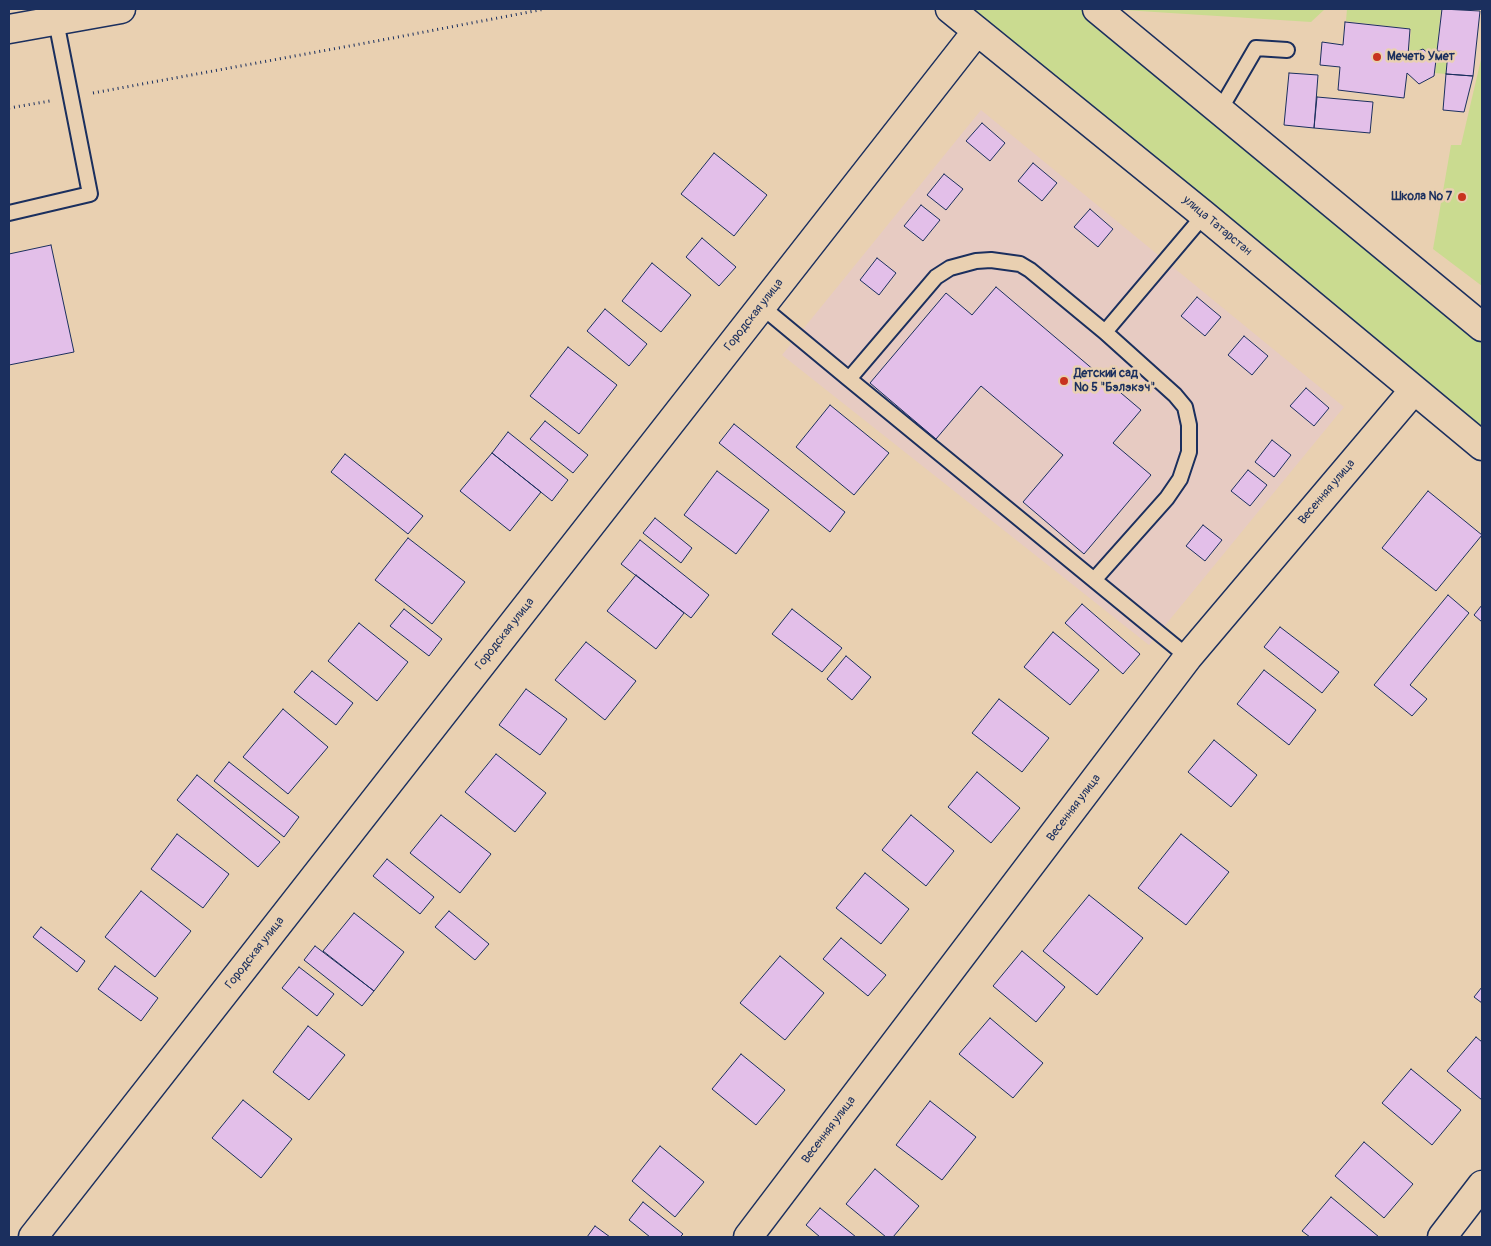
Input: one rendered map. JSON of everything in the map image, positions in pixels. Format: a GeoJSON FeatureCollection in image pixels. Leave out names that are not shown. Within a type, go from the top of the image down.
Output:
{"type":"FeatureCollection","features":[{"type":"Feature","properties":{"kind":"street"},"geometry":{"type":"LineString","coordinates":[[9,29],[122,9]]}},
{"type":"Feature","properties":{"kind":"street","name":"улица Татарстан"},"geometry":{"type":"LineString","coordinates":[[950,9],[1204,215],[1482,446]]}},
{"type":"Feature","properties":{"kind":"street"},"geometry":{"type":"LineString","coordinates":[[1097,9],[1480,320]]}},
{"type":"Feature","properties":{"kind":"street","name":"Городская улица"},"geometry":{"type":"LineString","coordinates":[[32,1237],[977,31]]}},
{"type":"Feature","properties":{"kind":"street","name":"Весенняя улица"},"geometry":{"type":"LineString","coordinates":[[748,1237],[1188,657],[1414,390]]}},
{"type":"Feature","properties":{"kind":"street"},"geometry":{"type":"LineString","coordinates":[[1442,1237],[1482,1185]]}},
{"type":"Feature","properties":{"kind":"lane"},"geometry":{"type":"LineString","coordinates":[[9,213],[90,194],[56,21]]}},
{"type":"Feature","properties":{"kind":"lane"},"geometry":{"type":"LineString","coordinates":[[1220,110],[1256,48],[1286,50]]}},
{"type":"Feature","properties":{"kind":"lane"},"geometry":{"type":"LineString","coordinates":[[1104,332],[1204,215]]}},
{"type":"Feature","properties":{"kind":"lane"},"geometry":{"type":"LineString","coordinates":[[849,379],[936,277],[950,268],[976,261],[998,260],[1020,264],[1030,270],[1175,394],[1185,407],[1189,426],[1189,452],[1180,479],[1167,498],[1094,580]]}},
{"type":"Feature","properties":{"kind":"lane"},"geometry":{"type":"LineString","coordinates":[[761,306],[1188,657]]}},
{"type":"Feature","properties":{"kind":"path"},"geometry":{"type":"LineString","coordinates":[[9,108],[545,9]]}},
{"type":"Feature","properties":{"kind":"shaded area","name":"Детский сад № 5 \"Бэлэкэч\""},"geometry":{"type":"Polygon","coordinates":[[[981,110],[1344,407],[1149,645],[782,355],[981,110]]]}},
{"type":"Feature","properties":{"kind":"green space"},"geometry":{"type":"Polygon","coordinates":[[[964,9],[1081,9],[1482,340],[1482,431],[964,9]]]}},
{"type":"Feature","properties":{"kind":"green space"},"geometry":{"type":"Polygon","coordinates":[[[1108,9],[1325,9],[1311,22],[1108,9]]]}},
{"type":"Feature","properties":{"kind":"green space"},"geometry":{"type":"Polygon","coordinates":[[[1347,9],[1441,9],[1437,50],[1448,52],[1446,74],[1435,73],[1437,60],[1423,49],[1409,54],[1411,29],[1346,21],[1347,9]]]}},
{"type":"Feature","properties":{"kind":"green space","name":"Школа № 7"},"geometry":{"type":"Polygon","coordinates":[[[1482,55],[1482,286],[1433,249],[1451,145],[1461,145],[1482,55]]]}},
{"type":"Feature","properties":{"kind":"building"},"geometry":{"type":"Polygon","coordinates":[[[1442,9],[1480,11],[1473,76],[1446,74],[1448,52],[1437,51],[1442,9]]]}},
{"type":"Feature","properties":{"kind":"building","name":"Мечеть Умет"},"geometry":{"type":"Polygon","coordinates":[[[1345,22],[1410,29],[1408,55],[1423,49],[1436,60],[1434,76],[1419,84],[1407,73],[1404,98],[1338,90],[1340,67],[1320,65],[1322,42],[1343,45],[1345,22]]]}},
{"type":"Feature","properties":{"kind":"building"},"geometry":{"type":"Polygon","coordinates":[[[1289,73],[1318,75],[1314,128],[1284,125],[1289,73]]]}},
{"type":"Feature","properties":{"kind":"building"},"geometry":{"type":"Polygon","coordinates":[[[1446,74],[1473,76],[1464,112],[1443,110],[1446,74]]]}},
{"type":"Feature","properties":{"kind":"building"},"geometry":{"type":"Polygon","coordinates":[[[1317,97],[1373,102],[1370,133],[1314,128],[1317,97]]]}},
{"type":"Feature","properties":{"kind":"building"},"geometry":{"type":"Polygon","coordinates":[[[982,123],[1005,143],[990,161],[966,141],[982,123]]]}},
{"type":"Feature","properties":{"kind":"building"},"geometry":{"type":"Polygon","coordinates":[[[714,153],[767,195],[734,236],[681,194],[714,153]]]}},
{"type":"Feature","properties":{"kind":"building"},"geometry":{"type":"Polygon","coordinates":[[[1033,163],[1057,183],[1042,201],[1018,181],[1033,163]]]}},
{"type":"Feature","properties":{"kind":"building"},"geometry":{"type":"Polygon","coordinates":[[[944,174],[963,189],[946,210],[927,195],[944,174]]]}},
{"type":"Feature","properties":{"kind":"building"},"geometry":{"type":"Polygon","coordinates":[[[921,205],[940,220],[923,241],[904,226],[921,205]]]}},
{"type":"Feature","properties":{"kind":"building"},"geometry":{"type":"Polygon","coordinates":[[[1090,209],[1113,229],[1098,247],[1074,227],[1090,209]]]}},
{"type":"Feature","properties":{"kind":"building"},"geometry":{"type":"Polygon","coordinates":[[[702,238],[736,267],[719,286],[686,257],[702,238]]]}},
{"type":"Feature","properties":{"kind":"building"},"geometry":{"type":"Polygon","coordinates":[[[51,245],[74,352],[9,365],[9,254],[51,245]]]}},
{"type":"Feature","properties":{"kind":"building"},"geometry":{"type":"Polygon","coordinates":[[[877,258],[896,273],[879,295],[860,280],[877,258]]]}},
{"type":"Feature","properties":{"kind":"building"},"geometry":{"type":"Polygon","coordinates":[[[652,263],[691,295],[661,332],[622,301],[652,263]]]}},
{"type":"Feature","properties":{"kind":"building"},"geometry":{"type":"Polygon","coordinates":[[[996,287],[1141,410],[1113,443],[1151,475],[1084,554],[1023,502],[1063,455],[981,386],[936,439],[870,383],[946,293],[972,315],[996,287]]]}},
{"type":"Feature","properties":{"kind":"building"},"geometry":{"type":"Polygon","coordinates":[[[1197,297],[1221,317],[1205,336],[1181,316],[1197,297]]]}},
{"type":"Feature","properties":{"kind":"building"},"geometry":{"type":"Polygon","coordinates":[[[605,309],[647,344],[629,366],[587,331],[605,309]]]}},
{"type":"Feature","properties":{"kind":"building"},"geometry":{"type":"Polygon","coordinates":[[[1244,336],[1268,356],[1252,375],[1228,355],[1244,336]]]}},
{"type":"Feature","properties":{"kind":"building"},"geometry":{"type":"Polygon","coordinates":[[[568,347],[617,385],[579,434],[530,396],[568,347]]]}},
{"type":"Feature","properties":{"kind":"building"},"geometry":{"type":"Polygon","coordinates":[[[1306,388],[1329,408],[1314,426],[1290,406],[1306,388]]]}},
{"type":"Feature","properties":{"kind":"building"},"geometry":{"type":"Polygon","coordinates":[[[830,405],[889,453],[854,495],[796,447],[830,405]]]}},
{"type":"Feature","properties":{"kind":"building"},"geometry":{"type":"Polygon","coordinates":[[[545,421],[588,455],[573,473],[530,439],[545,421]]]}},
{"type":"Feature","properties":{"kind":"building"},"geometry":{"type":"Polygon","coordinates":[[[734,424],[845,512],[830,532],[719,443],[734,424]]]}},
{"type":"Feature","properties":{"kind":"building"},"geometry":{"type":"Polygon","coordinates":[[[508,432],[568,480],[552,501],[492,453],[508,432]]]}},
{"type":"Feature","properties":{"kind":"building"},"geometry":{"type":"Polygon","coordinates":[[[1272,440],[1291,455],[1274,477],[1255,462],[1272,440]]]}},
{"type":"Feature","properties":{"kind":"building"},"geometry":{"type":"Polygon","coordinates":[[[492,453],[541,492],[510,531],[460,491],[492,453]]]}},
{"type":"Feature","properties":{"kind":"building"},"geometry":{"type":"Polygon","coordinates":[[[345,454],[423,516],[408,534],[331,472],[345,454]]]}},
{"type":"Feature","properties":{"kind":"building"},"geometry":{"type":"Polygon","coordinates":[[[1248,470],[1267,485],[1250,506],[1231,491],[1248,470]]]}},
{"type":"Feature","properties":{"kind":"building"},"geometry":{"type":"Polygon","coordinates":[[[717,471],[769,510],[736,554],[684,515],[717,471]]]}},
{"type":"Feature","properties":{"kind":"building"},"geometry":{"type":"Polygon","coordinates":[[[1428,491],[1482,535],[1436,591],[1382,548],[1428,491]]]}},
{"type":"Feature","properties":{"kind":"building"},"geometry":{"type":"Polygon","coordinates":[[[655,518],[692,548],[681,563],[643,533],[655,518]]]}},
{"type":"Feature","properties":{"kind":"building"},"geometry":{"type":"Polygon","coordinates":[[[1203,525],[1222,540],[1205,561],[1186,546],[1203,525]]]}},
{"type":"Feature","properties":{"kind":"building"},"geometry":{"type":"Polygon","coordinates":[[[408,538],[465,582],[432,624],[375,580],[408,538]]]}},
{"type":"Feature","properties":{"kind":"building"},"geometry":{"type":"Polygon","coordinates":[[[640,540],[709,595],[691,618],[621,564],[640,540]]]}},
{"type":"Feature","properties":{"kind":"building"},"geometry":{"type":"Polygon","coordinates":[[[636,575],[684,613],[656,649],[607,611],[636,575]]]}},
{"type":"Feature","properties":{"kind":"building"},"geometry":{"type":"Polygon","coordinates":[[[1448,595],[1469,613],[1410,685],[1427,699],[1412,716],[1374,685],[1448,595]]]}},
{"type":"Feature","properties":{"kind":"building"},"geometry":{"type":"Polygon","coordinates":[[[1082,604],[1140,654],[1123,674],[1065,623],[1082,604]]]}},
{"type":"Feature","properties":{"kind":"building"},"geometry":{"type":"Polygon","coordinates":[[[1482,605],[1482,622],[1474,615],[1482,605]]]}},
{"type":"Feature","properties":{"kind":"building"},"geometry":{"type":"Polygon","coordinates":[[[404,609],[442,639],[429,656],[390,626],[404,609]]]}},
{"type":"Feature","properties":{"kind":"building"},"geometry":{"type":"Polygon","coordinates":[[[792,609],[842,648],[822,672],[772,634],[792,609]]]}},
{"type":"Feature","properties":{"kind":"building"},"geometry":{"type":"Polygon","coordinates":[[[359,623],[408,662],[377,701],[328,661],[359,623]]]}},
{"type":"Feature","properties":{"kind":"building"},"geometry":{"type":"Polygon","coordinates":[[[1280,627],[1339,672],[1322,693],[1264,647],[1280,627]]]}},
{"type":"Feature","properties":{"kind":"building"},"geometry":{"type":"Polygon","coordinates":[[[1053,632],[1099,670],[1070,705],[1024,667],[1053,632]]]}},
{"type":"Feature","properties":{"kind":"building"},"geometry":{"type":"Polygon","coordinates":[[[586,642],[636,681],[605,720],[555,680],[586,642]]]}},
{"type":"Feature","properties":{"kind":"building"},"geometry":{"type":"Polygon","coordinates":[[[846,656],[871,677],[852,700],[827,679],[846,656]]]}},
{"type":"Feature","properties":{"kind":"building"},"geometry":{"type":"Polygon","coordinates":[[[1264,670],[1316,710],[1289,745],[1237,704],[1264,670]]]}},
{"type":"Feature","properties":{"kind":"building"},"geometry":{"type":"Polygon","coordinates":[[[312,671],[353,703],[336,725],[294,692],[312,671]]]}},
{"type":"Feature","properties":{"kind":"building"},"geometry":{"type":"Polygon","coordinates":[[[526,689],[567,719],[540,755],[499,725],[526,689]]]}},
{"type":"Feature","properties":{"kind":"building"},"geometry":{"type":"Polygon","coordinates":[[[999,699],[1049,738],[1022,772],[972,733],[999,699]]]}},
{"type":"Feature","properties":{"kind":"building"},"geometry":{"type":"Polygon","coordinates":[[[283,709],[328,747],[288,794],[243,757],[283,709]]]}},
{"type":"Feature","properties":{"kind":"building"},"geometry":{"type":"Polygon","coordinates":[[[1214,740],[1257,775],[1231,807],[1188,772],[1214,740]]]}},
{"type":"Feature","properties":{"kind":"building"},"geometry":{"type":"Polygon","coordinates":[[[496,754],[546,793],[515,832],[465,792],[496,754]]]}},
{"type":"Feature","properties":{"kind":"building"},"geometry":{"type":"Polygon","coordinates":[[[229,762],[299,817],[284,837],[214,781],[229,762]]]}},
{"type":"Feature","properties":{"kind":"building"},"geometry":{"type":"Polygon","coordinates":[[[977,772],[1020,808],[991,843],[948,807],[977,772]]]}},
{"type":"Feature","properties":{"kind":"building"},"geometry":{"type":"Polygon","coordinates":[[[197,775],[280,842],[258,867],[177,800],[197,775]]]}},
{"type":"Feature","properties":{"kind":"building"},"geometry":{"type":"Polygon","coordinates":[[[441,815],[491,854],[460,893],[410,853],[441,815]]]}},
{"type":"Feature","properties":{"kind":"building"},"geometry":{"type":"Polygon","coordinates":[[[911,815],[954,851],[926,886],[882,850],[911,815]]]}},
{"type":"Feature","properties":{"kind":"building"},"geometry":{"type":"Polygon","coordinates":[[[177,834],[229,874],[203,908],[151,869],[177,834]]]}},
{"type":"Feature","properties":{"kind":"building"},"geometry":{"type":"Polygon","coordinates":[[[1181,834],[1229,872],[1186,925],[1138,888],[1181,834]]]}},
{"type":"Feature","properties":{"kind":"building"},"geometry":{"type":"Polygon","coordinates":[[[387,859],[434,897],[420,914],[373,876],[387,859]]]}},
{"type":"Feature","properties":{"kind":"building"},"geometry":{"type":"Polygon","coordinates":[[[865,873],[909,909],[881,944],[836,908],[865,873]]]}},
{"type":"Feature","properties":{"kind":"building"},"geometry":{"type":"Polygon","coordinates":[[[141,891],[191,931],[155,977],[105,937],[141,891]]]}},
{"type":"Feature","properties":{"kind":"building"},"geometry":{"type":"Polygon","coordinates":[[[1089,895],[1143,938],[1097,995],[1043,951],[1089,895]]]}},
{"type":"Feature","properties":{"kind":"building"},"geometry":{"type":"Polygon","coordinates":[[[449,911],[489,944],[475,960],[435,927],[449,911]]]}},
{"type":"Feature","properties":{"kind":"building"},"geometry":{"type":"Polygon","coordinates":[[[354,913],[404,952],[374,991],[323,951],[354,913]]]}},
{"type":"Feature","properties":{"kind":"building"},"geometry":{"type":"Polygon","coordinates":[[[41,927],[85,961],[77,972],[33,937],[41,927]]]}},
{"type":"Feature","properties":{"kind":"building"},"geometry":{"type":"Polygon","coordinates":[[[841,938],[886,975],[868,996],[823,959],[841,938]]]}},
{"type":"Feature","properties":{"kind":"building"},"geometry":{"type":"Polygon","coordinates":[[[315,946],[374,991],[362,1006],[304,960],[315,946]]]}},
{"type":"Feature","properties":{"kind":"building"},"geometry":{"type":"Polygon","coordinates":[[[1022,951],[1065,987],[1036,1022],[993,986],[1022,951]]]}},
{"type":"Feature","properties":{"kind":"building"},"geometry":{"type":"Polygon","coordinates":[[[780,956],[824,993],[785,1040],[740,1003],[780,956]]]}},
{"type":"Feature","properties":{"kind":"building"},"geometry":{"type":"Polygon","coordinates":[[[115,966],[158,998],[141,1021],[98,989],[115,966]]]}},
{"type":"Feature","properties":{"kind":"building"},"geometry":{"type":"Polygon","coordinates":[[[299,967],[334,994],[317,1016],[282,988],[299,967]]]}},
{"type":"Feature","properties":{"kind":"building"},"geometry":{"type":"Polygon","coordinates":[[[1482,987],[1482,1003],[1474,997],[1482,987]]]}},
{"type":"Feature","properties":{"kind":"building"},"geometry":{"type":"Polygon","coordinates":[[[990,1018],[1043,1063],[1013,1098],[959,1054],[990,1018]]]}},
{"type":"Feature","properties":{"kind":"building"},"geometry":{"type":"Polygon","coordinates":[[[308,1026],[345,1055],[309,1100],[273,1072],[308,1026]]]}},
{"type":"Feature","properties":{"kind":"building"},"geometry":{"type":"Polygon","coordinates":[[[1476,1037],[1482,1042],[1482,1100],[1447,1071],[1476,1037]]]}},
{"type":"Feature","properties":{"kind":"building"},"geometry":{"type":"Polygon","coordinates":[[[741,1054],[785,1090],[756,1125],[712,1089],[741,1054]]]}},
{"type":"Feature","properties":{"kind":"building"},"geometry":{"type":"Polygon","coordinates":[[[1411,1069],[1461,1110],[1432,1145],[1382,1103],[1411,1069]]]}},
{"type":"Feature","properties":{"kind":"building"},"geometry":{"type":"Polygon","coordinates":[[[243,1100],[292,1139],[261,1178],[212,1138],[243,1100]]]}},
{"type":"Feature","properties":{"kind":"building"},"geometry":{"type":"Polygon","coordinates":[[[930,1101],[976,1137],[942,1180],[896,1145],[930,1101]]]}},
{"type":"Feature","properties":{"kind":"building"},"geometry":{"type":"Polygon","coordinates":[[[1364,1142],[1413,1184],[1384,1218],[1335,1176],[1364,1142]]]}},
{"type":"Feature","properties":{"kind":"building"},"geometry":{"type":"Polygon","coordinates":[[[660,1146],[704,1182],[675,1217],[632,1181],[660,1146]]]}},
{"type":"Feature","properties":{"kind":"building"},"geometry":{"type":"Polygon","coordinates":[[[875,1169],[919,1206],[893,1237],[886,1237],[846,1204],[875,1169]]]}},
{"type":"Feature","properties":{"kind":"building"},"geometry":{"type":"Polygon","coordinates":[[[1331,1197],[1379,1237],[1310,1237],[1302,1231],[1331,1197]]]}},
{"type":"Feature","properties":{"kind":"building"},"geometry":{"type":"Polygon","coordinates":[[[643,1202],[683,1234],[680,1237],[650,1237],[629,1220],[643,1202]]]}},
{"type":"Feature","properties":{"kind":"building"},"geometry":{"type":"Polygon","coordinates":[[[820,1208],[856,1237],[820,1237],[806,1225],[820,1208]]]}},
{"type":"Feature","properties":{"kind":"building"},"geometry":{"type":"Polygon","coordinates":[[[595,1226],[610,1237],[587,1237],[595,1226]]]}},
{"type":"Feature","properties":{"kind":"place","name":"Мечеть Умет"},"geometry":{"type":"Point","coordinates":[1377,57]}},
{"type":"Feature","properties":{"kind":"place","name":"Школа № 7"},"geometry":{"type":"Point","coordinates":[1462,197]}},
{"type":"Feature","properties":{"kind":"place","name":"Детский сад № 5 \"Бэлэкэч\""},"geometry":{"type":"Point","coordinates":[1064,381]}}]}
